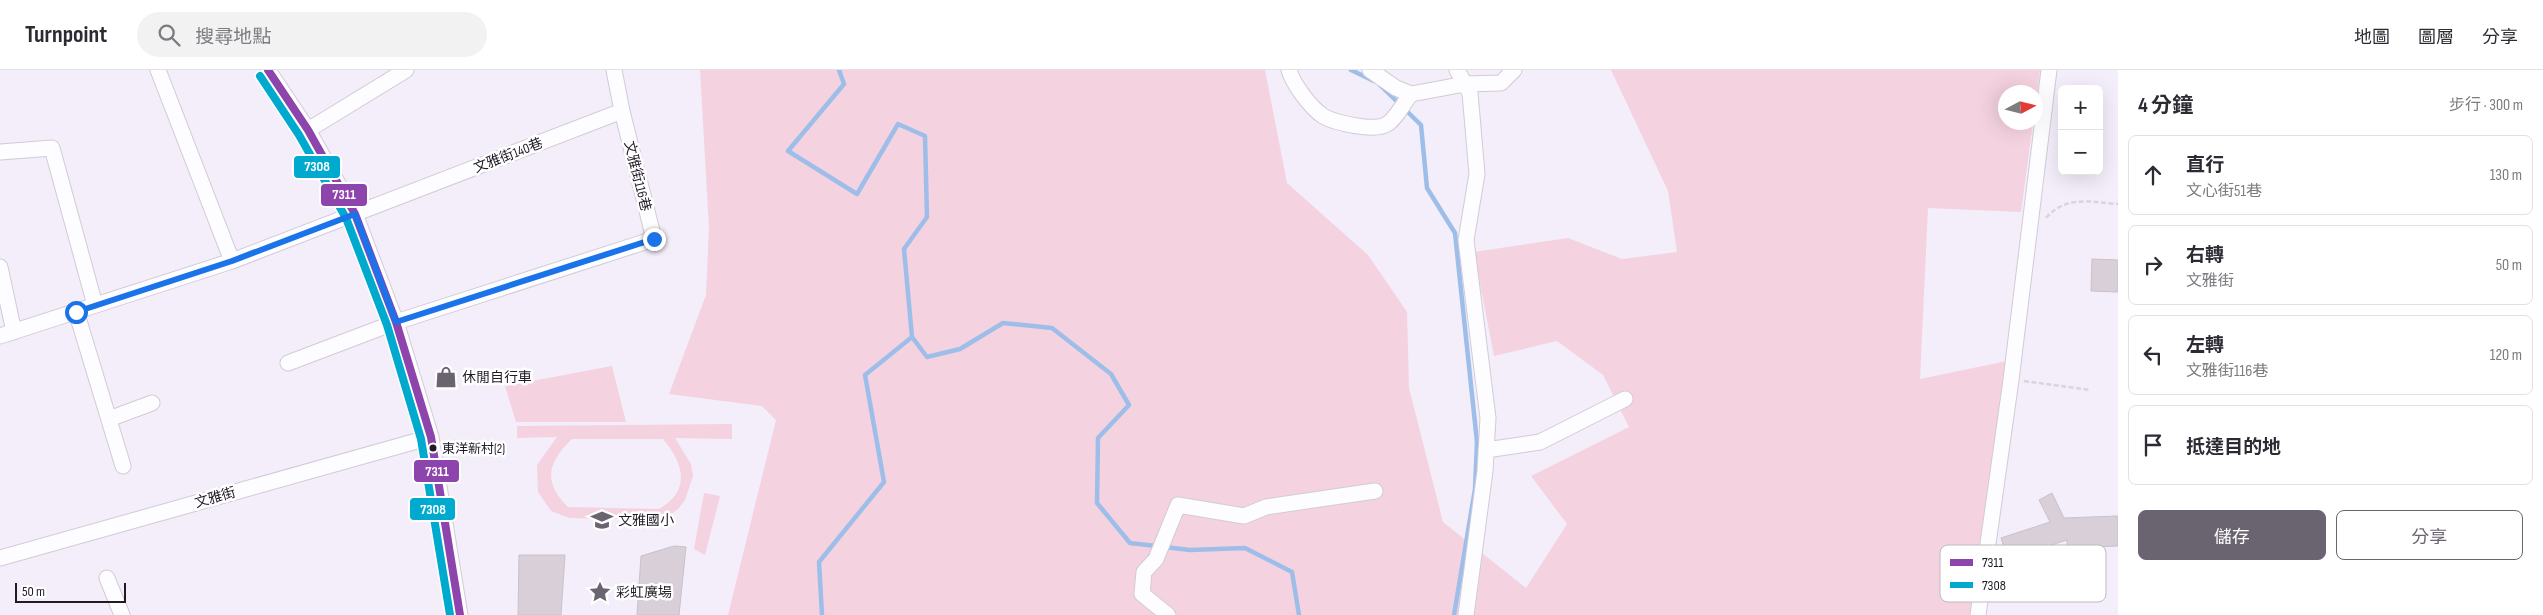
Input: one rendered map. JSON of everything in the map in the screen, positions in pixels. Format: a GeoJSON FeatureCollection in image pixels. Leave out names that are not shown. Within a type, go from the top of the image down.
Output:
{"type":"FeatureCollection","features":[{"type":"Feature","properties":{"kind":"street"},"geometry":{"type":"LineString","coordinates":[[158,70],[232,261]]}},
{"type":"Feature","properties":{"kind":"street"},"geometry":{"type":"LineString","coordinates":[[268,70],[308,130],[355,214],[396,322],[431,437],[460,615]]}},
{"type":"Feature","properties":{"kind":"street"},"geometry":{"type":"LineString","coordinates":[[308,130],[406,70]]}},
{"type":"Feature","properties":{"kind":"street"},"geometry":{"type":"LineString","coordinates":[[614,70],[622,111]]}},
{"type":"Feature","properties":{"kind":"street"},"geometry":{"type":"LineString","coordinates":[[1289,70],[1293,84],[1323,116],[1356,126],[1375,128],[1387,124],[1404,102],[1465,84],[1501,82],[1514,70]]}},
{"type":"Feature","properties":{"kind":"street"},"geometry":{"type":"LineString","coordinates":[[1370,70],[1396,88],[1404,102]]}},
{"type":"Feature","properties":{"kind":"street"},"geometry":{"type":"LineString","coordinates":[[1457,70],[1470,93],[1477,174],[1466,240],[1488,418],[1486,450],[1466,615]]}},
{"type":"Feature","properties":{"kind":"street"},"geometry":{"type":"LineString","coordinates":[[1988,545],[2011,380],[2049,70]]}},
{"type":"Feature","properties":{"kind":"street","name":"文雅街140巷"},"geometry":{"type":"LineString","coordinates":[[7,334],[232,261],[622,111]]}},
{"type":"Feature","properties":{"kind":"street","name":"文雅街116巷"},"geometry":{"type":"LineString","coordinates":[[396,322],[654,239],[622,111]]}},
{"type":"Feature","properties":{"kind":"street"},"geometry":{"type":"LineString","coordinates":[[0,152],[52,148],[95,306]]}},
{"type":"Feature","properties":{"kind":"street"},"geometry":{"type":"LineString","coordinates":[[0,267],[7,334]]}},
{"type":"Feature","properties":{"kind":"street"},"geometry":{"type":"LineString","coordinates":[[76,312],[123,466]]}},
{"type":"Feature","properties":{"kind":"street"},"geometry":{"type":"LineString","coordinates":[[288,363],[396,322]]}},
{"type":"Feature","properties":{"kind":"street"},"geometry":{"type":"LineString","coordinates":[[1486,450],[1540,442],[1625,400]]}},
{"type":"Feature","properties":{"kind":"street"},"geometry":{"type":"LineString","coordinates":[[108,419],[152,403]]}},
{"type":"Feature","properties":{"kind":"street","name":"文雅街"},"geometry":{"type":"LineString","coordinates":[[0,558],[431,437]]}},
{"type":"Feature","properties":{"kind":"street"},"geometry":{"type":"LineString","coordinates":[[1168,615],[1142,594],[1144,572],[1161,547],[1178,505],[1244,516],[1266,507],[1375,491]]}},
{"type":"Feature","properties":{"kind":"street"},"geometry":{"type":"LineString","coordinates":[[107,578],[122,615]]}},
{"type":"Feature","properties":{"kind":"street"},"geometry":{"type":"LineString","coordinates":[[1978,615],[1980,602]]}},
{"type":"Feature","properties":{"kind":"path"},"geometry":{"type":"LineString","coordinates":[[2044,226],[2050,214],[2062,204],[2077,201],[2118,204]]}},
{"type":"Feature","properties":{"kind":"path"},"geometry":{"type":"LineString","coordinates":[[2011,380],[2090,390]]}},
{"type":"Feature","properties":{"kind":"shaded area"},"geometry":{"type":"Polygon","coordinates":[[[700,70],[1265,70],[1287,183],[1368,255],[1407,312],[1409,388],[1443,522],[1526,588],[1567,524],[1531,476],[1629,427],[1603,375],[1557,341],[1494,356],[1474,252],[1568,238],[1622,259],[1677,252],[1668,191],[1611,70],[2040,70],[2038,85],[1998,85],[1998,130],[2032,130],[2021,212],[1928,208],[1920,379],[2007,361],[1980,545],[1940,545],[1940,602],[1972,602],[1970,615],[728,615],[776,420],[762,406],[669,394],[706,295],[709,228],[700,70]]]}},
{"type":"Feature","properties":{"kind":"shaded area"},"geometry":{"type":"Polygon","coordinates":[[[612,366],[626,422],[516,422],[505,386],[612,366]]]}},
{"type":"Feature","properties":{"kind":"shaded area"},"geometry":{"type":"Polygon","coordinates":[[[732,424],[732,439],[675,438],[691,464],[693,476],[685,500],[678,509],[663,520],[569,518],[551,511],[538,492],[537,465],[557,437],[517,438],[517,426],[732,424]],[[572,439],[557,456],[553,464],[551,473],[555,489],[568,507],[659,509],[676,494],[681,476],[676,458],[663,439],[572,439]]]}},
{"type":"Feature","properties":{"kind":"shaded area"},"geometry":{"type":"Polygon","coordinates":[[[704,493],[720,496],[705,555],[694,549],[704,493]]]}},
{"type":"Feature","properties":{"kind":"building"},"geometry":{"type":"Polygon","coordinates":[[[2092,259],[2118,260],[2118,292],[2091,291],[2092,259]]]}},
{"type":"Feature","properties":{"kind":"building"},"geometry":{"type":"Polygon","coordinates":[[[2052,493],[2064,518],[2118,516],[2118,546],[2067,545],[2067,540],[2051,545],[2003,545],[2001,538],[2050,522],[2039,500],[2052,493]]]}},
{"type":"Feature","properties":{"kind":"building"},"geometry":{"type":"Polygon","coordinates":[[[674,546],[686,547],[679,615],[637,615],[641,556],[674,546]]]}},
{"type":"Feature","properties":{"kind":"building"},"geometry":{"type":"Polygon","coordinates":[[[519,555],[565,555],[561,615],[518,615],[519,555]]]}},
{"type":"Feature","properties":{"kind":"waterway"},"geometry":{"type":"LineString","coordinates":[[822,615],[819,562],[884,482],[865,375],[912,337],[904,249],[927,217],[925,136],[898,124],[857,194],[788,151],[844,84],[839,70]]}},
{"type":"Feature","properties":{"kind":"waterway"},"geometry":{"type":"LineString","coordinates":[[1351,70],[1374,81]]}},
{"type":"Feature","properties":{"kind":"waterway"},"geometry":{"type":"LineString","coordinates":[[1380,85],[1421,125],[1427,188],[1455,233],[1477,442],[1475,489],[1454,615]]}},
{"type":"Feature","properties":{"kind":"waterway"},"geometry":{"type":"LineString","coordinates":[[912,337],[927,357],[960,349],[1003,323],[1052,328],[1111,374],[1129,405],[1098,438],[1097,503],[1130,543],[1190,550],[1245,548],[1292,572],[1299,615]]}},
{"type":"Feature","properties":{"kind":"transit line","name":"7311"},"geometry":{"type":"LineString","coordinates":[[268,70],[308,130],[355,214],[396,322],[431,437],[460,615]]}},
{"type":"Feature","properties":{"kind":"transit line","name":"7308"},"geometry":{"type":"LineString","coordinates":[[260,76],[299,135],[346,218],[387,325],[421,439],[450,615]]}},
{"type":"Feature","properties":{"kind":"place","name":"休閒自行車"},"geometry":{"type":"Point","coordinates":[446,377]}},
{"type":"Feature","properties":{"kind":"place","name":"東洋新村(2)"},"geometry":{"type":"Point","coordinates":[433,448]}},
{"type":"Feature","properties":{"kind":"place","name":"文雅國小"},"geometry":{"type":"Point","coordinates":[602,520]}},
{"type":"Feature","properties":{"kind":"place","name":"彩虹廣場"},"geometry":{"type":"Point","coordinates":[600,592]}},
{"type":"Feature","properties":{"kind":"route"},"geometry":{"type":"LineString","coordinates":[[76,312],[232,261],[355,214],[396,322],[654,239]]}}]}
